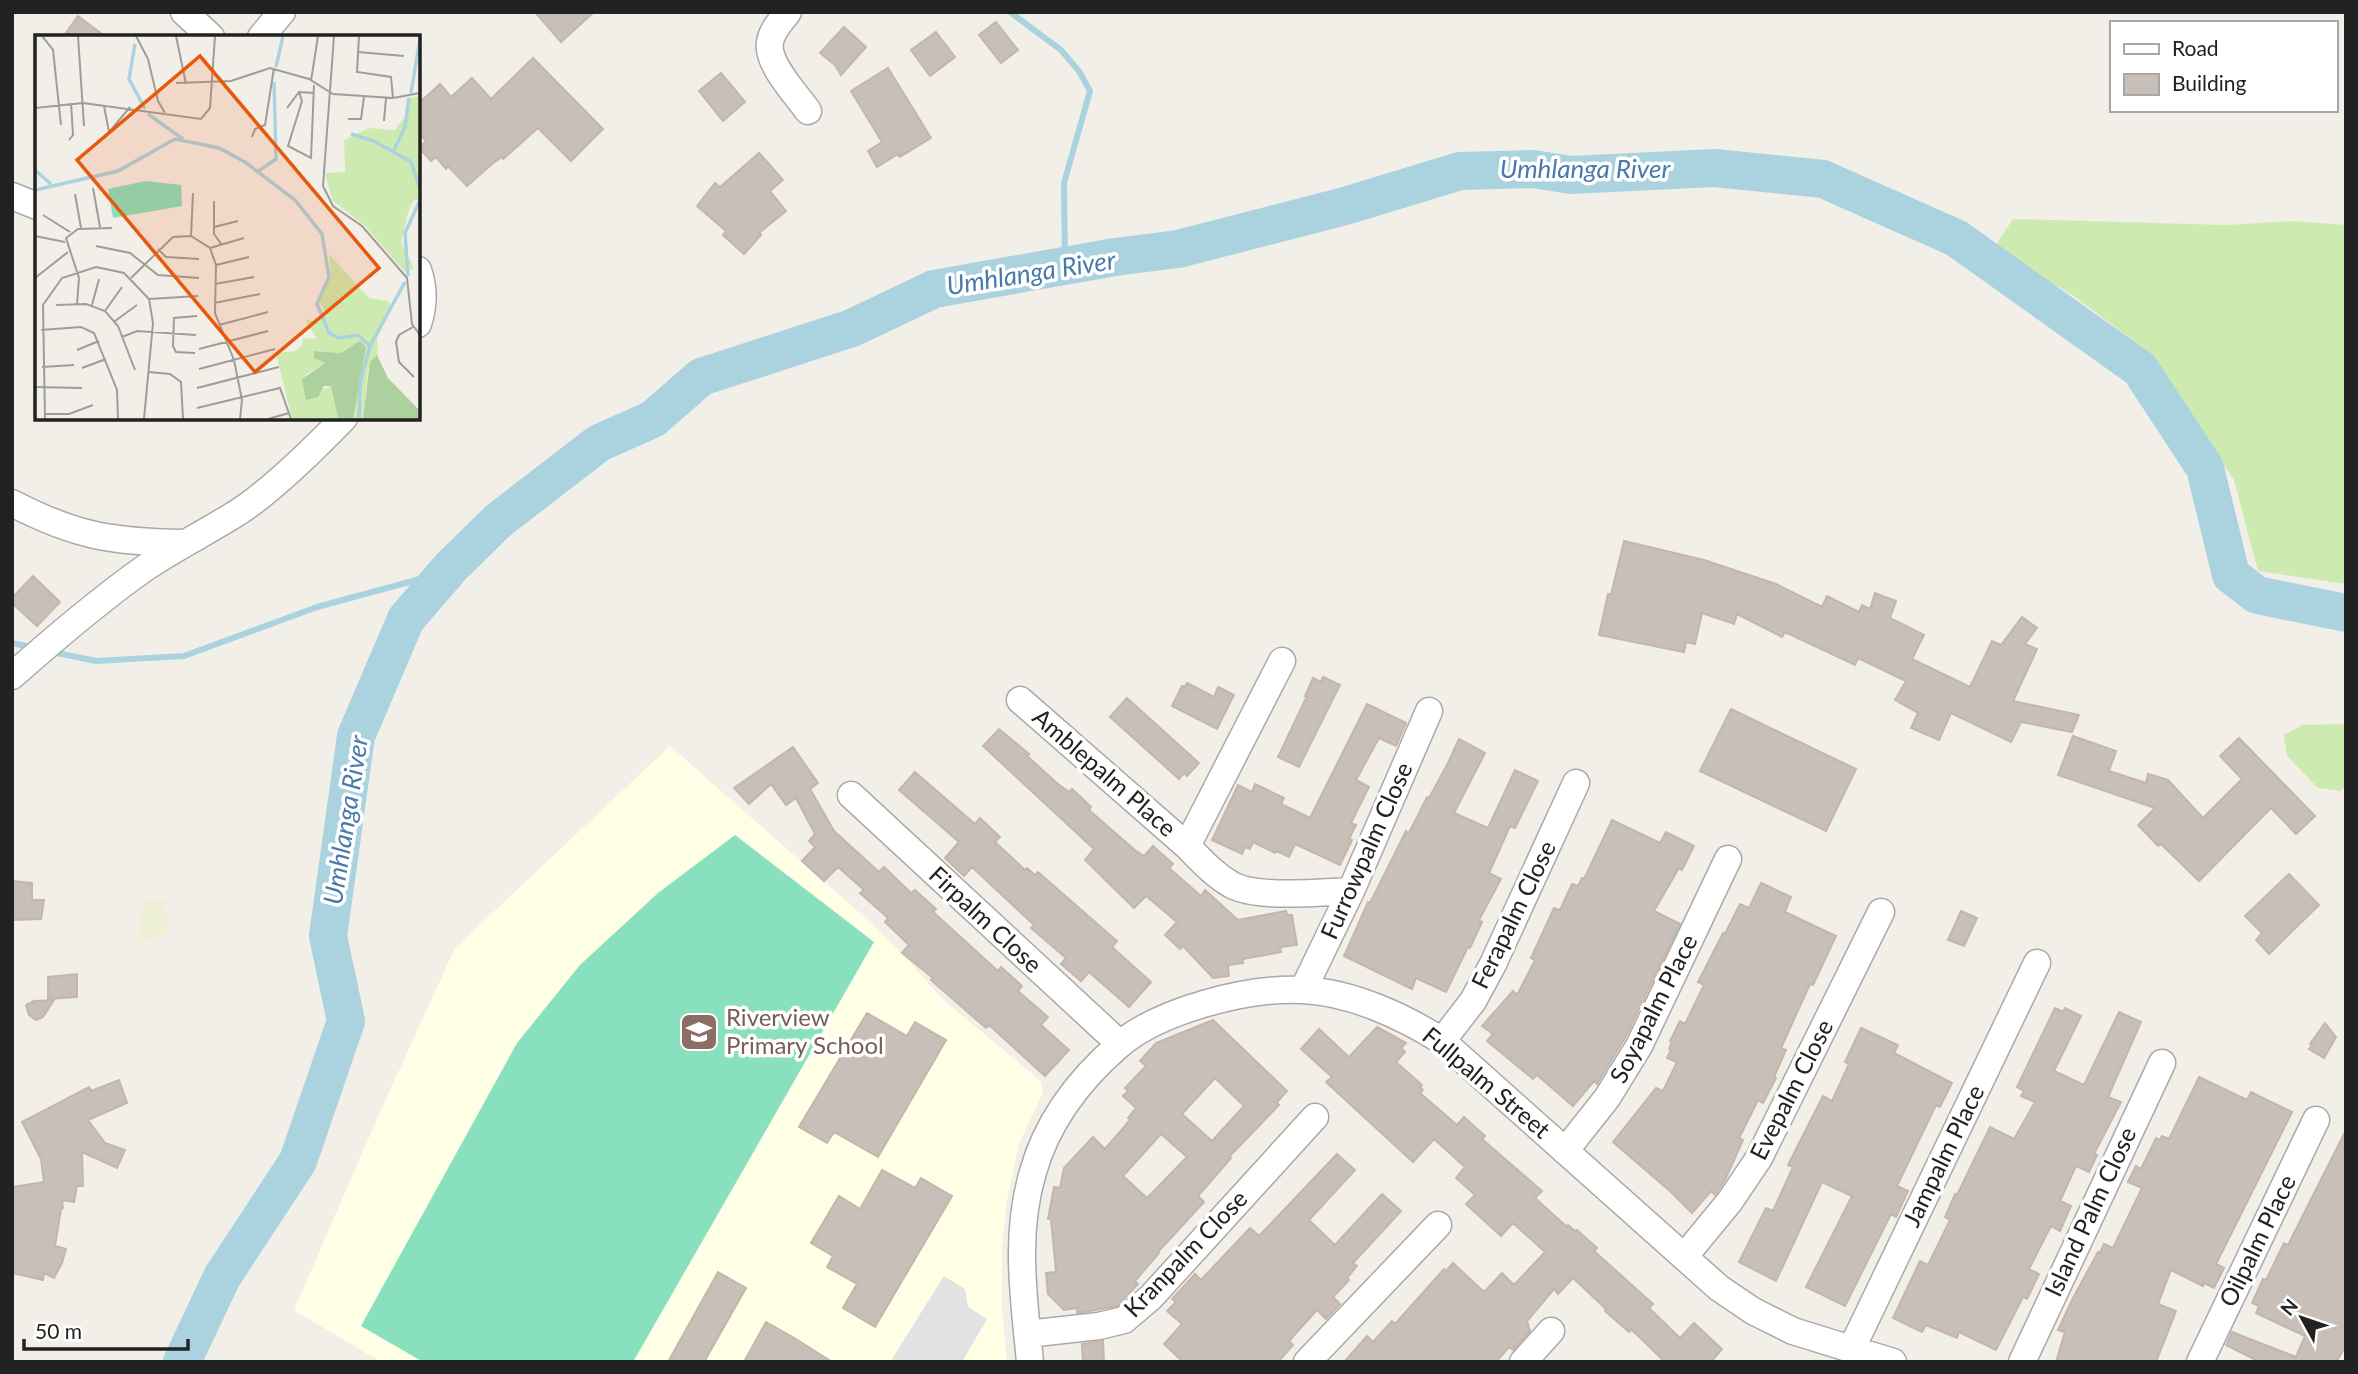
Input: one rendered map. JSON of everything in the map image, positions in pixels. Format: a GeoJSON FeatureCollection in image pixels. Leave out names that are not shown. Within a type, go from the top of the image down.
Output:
{"type":"FeatureCollection","features":[{"type":"Feature","properties":{"kind":"street"},"geometry":{"type":"LineString","coordinates":[[184,12],[209,35]]}},
{"type":"Feature","properties":{"kind":"street"},"geometry":{"type":"LineString","coordinates":[[263,35],[282,12]]}},
{"type":"Feature","properties":{"kind":"street"},"geometry":{"type":"LineString","coordinates":[[788,12],[774,30],[769,43],[771,55],[779,72],[808,111]]}},
{"type":"Feature","properties":{"kind":"street"},"geometry":{"type":"LineString","coordinates":[[12,196],[35,205]]}},
{"type":"Feature","properties":{"kind":"street"},"geometry":{"type":"LineString","coordinates":[[420,276],[420,318]]}},
{"type":"Feature","properties":{"kind":"street"},"geometry":{"type":"LineString","coordinates":[[13,675],[85,613],[183,543],[247,506],[342,420]]}},
{"type":"Feature","properties":{"kind":"street"},"geometry":{"type":"LineString","coordinates":[[12,503],[60,527],[96,537],[183,543]]}},
{"type":"Feature","properties":{"kind":"street","name":"Amblepalm Place"},"geometry":{"type":"LineString","coordinates":[[1187,846],[1282,661]]}},
{"type":"Feature","properties":{"kind":"street","name":"Amblepalm Place"},"geometry":{"type":"LineString","coordinates":[[1020,700],[1187,846],[1212,872],[1234,886],[1257,893],[1351,891]]}},
{"type":"Feature","properties":{"kind":"street","name":"Furrowpalm Close"},"geometry":{"type":"LineString","coordinates":[[1303,989],[1351,891],[1429,711]]}},
{"type":"Feature","properties":{"kind":"street","name":"Ferapalm Close"},"geometry":{"type":"LineString","coordinates":[[1442,1041],[1473,1001],[1493,964],[1576,783]]}},
{"type":"Feature","properties":{"kind":"street","name":"Firpalm Close"},"geometry":{"type":"LineString","coordinates":[[851,795],[1119,1044]]}},
{"type":"Feature","properties":{"kind":"street","name":"Soyapalm Place"},"geometry":{"type":"LineString","coordinates":[[1565,1151],[1607,1098],[1639,1046],[1728,859]]}},
{"type":"Feature","properties":{"kind":"street","name":"Evepalm Close"},"geometry":{"type":"LineString","coordinates":[[1684,1257],[1730,1201],[1759,1158],[1881,912]]}},
{"type":"Feature","properties":{"kind":"street","name":"Jampalm Place"},"geometry":{"type":"LineString","coordinates":[[1851,1350],[2037,963]]}},
{"type":"Feature","properties":{"kind":"street","name":"Fullpalm Street"},"geometry":{"type":"LineString","coordinates":[[1030,1362],[1022,1284],[1021,1236],[1025,1203],[1033,1170],[1048,1133],[1068,1099],[1119,1044],[1147,1027],[1213,1000],[1248,993],[1303,989],[1383,1010],[1413,1022],[1442,1041],[1719,1288],[1753,1311],[1793,1331],[1893,1362]]}},
{"type":"Feature","properties":{"kind":"street","name":"Island Palm Close"},"geometry":{"type":"LineString","coordinates":[[2022,1362],[2162,1063]]}},
{"type":"Feature","properties":{"kind":"street","name":"Kranpalm Close"},"geometry":{"type":"LineString","coordinates":[[1027,1334],[1099,1326],[1124,1320],[1151,1297],[1315,1117]]}},
{"type":"Feature","properties":{"kind":"street","name":"Oilpalm Place"},"geometry":{"type":"LineString","coordinates":[[2200,1362],[2316,1120]]}},
{"type":"Feature","properties":{"kind":"street"},"geometry":{"type":"LineString","coordinates":[[1307,1362],[1438,1225]]}},
{"type":"Feature","properties":{"kind":"street"},"geometry":{"type":"LineString","coordinates":[[1523,1362],[1551,1331]]}},
{"type":"Feature","properties":{"kind":"shaded area","name":"Riverview Primary School"},"geometry":{"type":"Polygon","coordinates":[[[670,746],[863,916],[902,953],[942,999],[1041,1081],[1043,1092],[1019,1144],[1007,1200],[1002,1247],[1002,1309],[1007,1362],[381,1362],[294,1310],[455,948],[670,746]]]}},
{"type":"Feature","properties":{"kind":"shaded area"},"geometry":{"type":"Polygon","coordinates":[[[144,901],[166,901],[167,934],[136,944],[144,901]]]}},
{"type":"Feature","properties":{"kind":"shaded area"},"geometry":{"type":"Polygon","coordinates":[[[944,1276],[965,1289],[968,1307],[987,1319],[962,1362],[890,1362],[944,1276]]]}},
{"type":"Feature","properties":{"kind":"green space"},"geometry":{"type":"Polygon","coordinates":[[[2013,219],[2227,225],[2293,221],[2346,225],[2346,584],[2258,571],[2234,480],[2148,352],[2074,296],[1994,248],[2013,219]]]}},
{"type":"Feature","properties":{"kind":"green space"},"geometry":{"type":"Polygon","coordinates":[[[2346,724],[2346,785],[2341,791],[2318,788],[2287,756],[2284,735],[2302,725],[2346,724]]]}},
{"type":"Feature","properties":{"kind":"green space"},"geometry":{"type":"Polygon","coordinates":[[[735,835],[874,942],[633,1362],[423,1362],[361,1326],[517,1043],[580,965],[658,893],[735,835]]]}},
{"type":"Feature","properties":{"kind":"building"},"geometry":{"type":"Polygon","coordinates":[[[535,12],[594,12],[561,42],[535,12]]]}},
{"type":"Feature","properties":{"kind":"building"},"geometry":{"type":"Polygon","coordinates":[[[78,16],[103,35],[64,35],[78,16]]]}},
{"type":"Feature","properties":{"kind":"building"},"geometry":{"type":"Polygon","coordinates":[[[996,22],[1018,50],[1001,63],[979,35],[996,22]]]}},
{"type":"Feature","properties":{"kind":"building"},"geometry":{"type":"Polygon","coordinates":[[[844,27],[866,47],[841,75],[835,65],[820,53],[844,27]]]}},
{"type":"Feature","properties":{"kind":"building"},"geometry":{"type":"Polygon","coordinates":[[[936,32],[955,57],[930,76],[911,50],[936,32]]]}},
{"type":"Feature","properties":{"kind":"building"},"geometry":{"type":"Polygon","coordinates":[[[533,58],[603,129],[571,161],[538,128],[467,186],[448,166],[446,169],[436,157],[431,161],[420,149],[426,141],[420,134],[420,102],[440,84],[451,97],[472,78],[491,99],[533,58]]]}},
{"type":"Feature","properties":{"kind":"building"},"geometry":{"type":"Polygon","coordinates":[[[888,68],[931,138],[877,167],[868,151],[882,142],[851,91],[888,68]]]}},
{"type":"Feature","properties":{"kind":"building"},"geometry":{"type":"Polygon","coordinates":[[[721,73],[745,102],[723,121],[699,91],[721,73]]]}},
{"type":"Feature","properties":{"kind":"building"},"geometry":{"type":"Polygon","coordinates":[[[759,153],[783,180],[770,191],[786,211],[759,233],[761,235],[744,254],[723,235],[726,231],[697,206],[715,183],[720,187],[759,153]]]}},
{"type":"Feature","properties":{"kind":"building"},"geometry":{"type":"Polygon","coordinates":[[[1624,541],[1704,560],[1776,584],[1822,607],[1827,596],[1859,612],[1862,605],[1870,609],[1875,593],[1896,601],[1890,618],[1924,635],[1912,659],[1970,687],[1992,641],[2001,645],[2022,617],[2037,628],[2025,644],[2037,649],[2013,701],[2079,715],[2072,732],[2021,722],[2011,742],[1951,713],[1939,740],[1911,728],[1918,713],[1895,700],[1906,681],[1858,658],[1855,665],[1785,632],[1782,637],[1737,614],[1734,624],[1702,613],[1695,644],[1686,642],[1684,652],[1599,635],[1624,541]]]}},
{"type":"Feature","properties":{"kind":"building"},"geometry":{"type":"Polygon","coordinates":[[[33,576],[60,602],[37,626],[12,603],[12,598],[33,576]]]}},
{"type":"Feature","properties":{"kind":"building"},"geometry":{"type":"Polygon","coordinates":[[[1323,677],[1340,685],[1299,767],[1278,757],[1313,678],[1321,682],[1323,677]]]}},
{"type":"Feature","properties":{"kind":"building"},"geometry":{"type":"Polygon","coordinates":[[[1187,683],[1214,697],[1218,687],[1234,695],[1217,729],[1172,706],[1182,686],[1185,687],[1187,683]]]}},
{"type":"Feature","properties":{"kind":"building"},"geometry":{"type":"Polygon","coordinates":[[[1127,698],[1199,763],[1187,776],[1184,773],[1179,779],[1110,717],[1127,698]]]}},
{"type":"Feature","properties":{"kind":"building"},"geometry":{"type":"Polygon","coordinates":[[[1367,704],[1406,723],[1396,746],[1379,738],[1356,780],[1369,787],[1351,823],[1356,825],[1340,865],[1295,844],[1289,857],[1253,842],[1250,849],[1245,847],[1242,854],[1212,840],[1238,785],[1252,792],[1255,784],[1284,798],[1281,804],[1310,818],[1367,704]]]}},
{"type":"Feature","properties":{"kind":"building"},"geometry":{"type":"Polygon","coordinates":[[[1731,709],[1856,769],[1826,831],[1700,771],[1731,709]]]}},
{"type":"Feature","properties":{"kind":"building"},"geometry":{"type":"Polygon","coordinates":[[[999,729],[1029,754],[1027,756],[1058,784],[1069,792],[1072,789],[1091,807],[1089,810],[1136,851],[1144,856],[1153,846],[1173,864],[1169,868],[1201,896],[1205,890],[1238,920],[1286,911],[1287,915],[1292,915],[1297,945],[1280,947],[1281,952],[1243,959],[1243,963],[1228,965],[1229,976],[1213,978],[1183,946],[1180,949],[1165,935],[1177,922],[1146,896],[1134,908],[1085,860],[1094,849],[983,746],[999,729]]]}},
{"type":"Feature","properties":{"kind":"building"},"geometry":{"type":"Polygon","coordinates":[[[2073,736],[2116,751],[2109,771],[2146,783],[2148,774],[2168,780],[2203,818],[2242,779],[2220,756],[2239,738],[2315,816],[2296,834],[2271,808],[2199,881],[2138,825],[2155,808],[2058,775],[2073,736]]]}},
{"type":"Feature","properties":{"kind":"building"},"geometry":{"type":"Polygon","coordinates":[[[1459,739],[1485,753],[1454,813],[1488,828],[1515,770],[1538,781],[1515,828],[1510,826],[1489,873],[1501,879],[1479,920],[1482,922],[1470,948],[1468,947],[1446,992],[1416,978],[1412,989],[1344,956],[1368,902],[1370,903],[1406,831],[1409,833],[1427,797],[1429,798],[1459,739]]]}},
{"type":"Feature","properties":{"kind":"building"},"geometry":{"type":"Polygon","coordinates":[[[793,747],[818,783],[810,789],[834,831],[879,872],[884,867],[911,893],[915,890],[936,909],[933,912],[998,971],[1001,967],[1022,986],[1018,991],[1048,1017],[1041,1025],[1069,1050],[1045,1076],[989,1025],[986,1028],[902,953],[909,945],[885,922],[888,918],[860,893],[864,890],[838,867],[824,881],[802,861],[815,847],[809,841],[815,834],[796,798],[786,805],[771,784],[749,804],[734,788],[793,747]]]}},
{"type":"Feature","properties":{"kind":"building"},"geometry":{"type":"Polygon","coordinates":[[[915,772],[975,824],[980,818],[1000,837],[995,842],[1025,870],[1027,868],[1035,875],[1038,872],[1117,941],[1112,947],[1151,982],[1129,1007],[1089,972],[1081,981],[1061,964],[1066,958],[1031,928],[1034,925],[972,867],[964,876],[945,858],[959,842],[899,790],[915,772]]]}},
{"type":"Feature","properties":{"kind":"building"},"geometry":{"type":"Polygon","coordinates":[[[1612,820],[1660,843],[1666,832],[1694,846],[1682,870],[1679,868],[1654,911],[1680,924],[1625,1038],[1597,1084],[1594,1081],[1573,1106],[1537,1075],[1533,1079],[1487,1041],[1493,1034],[1482,1026],[1513,991],[1517,995],[1535,960],[1531,958],[1554,908],[1560,910],[1572,884],[1578,886],[1582,878],[1584,879],[1612,820]]]}},
{"type":"Feature","properties":{"kind":"building"},"geometry":{"type":"Polygon","coordinates":[[[2289,874],[2319,905],[2269,954],[2256,940],[2262,933],[2245,916],[2289,874]]]}},
{"type":"Feature","properties":{"kind":"building"},"geometry":{"type":"Polygon","coordinates":[[[12,881],[32,883],[32,900],[44,900],[41,919],[12,920],[12,881]]]}},
{"type":"Feature","properties":{"kind":"building"},"geometry":{"type":"Polygon","coordinates":[[[1761,883],[1791,897],[1785,912],[1836,936],[1813,985],[1810,984],[1781,1048],[1786,1050],[1774,1077],[1776,1078],[1763,1103],[1758,1100],[1739,1138],[1743,1140],[1725,1180],[1715,1195],[1711,1191],[1692,1213],[1613,1142],[1656,1088],[1663,1091],[1677,1062],[1667,1058],[1671,1050],[1670,1041],[1680,1021],[1685,1024],[1704,985],[1698,982],[1723,933],[1725,934],[1740,904],[1749,908],[1761,883]]]}},
{"type":"Feature","properties":{"kind":"building"},"geometry":{"type":"Polygon","coordinates":[[[1961,911],[1977,918],[1964,946],[1948,940],[1961,911]]]}},
{"type":"Feature","properties":{"kind":"building"},"geometry":{"type":"Polygon","coordinates":[[[77,974],[77,997],[48,999],[48,977],[77,974]]]}},
{"type":"Feature","properties":{"kind":"building"},"geometry":{"type":"Polygon","coordinates":[[[54,1000],[43,1017],[36,1020],[29,1015],[26,1005],[34,1001],[54,1000]]]}},
{"type":"Feature","properties":{"kind":"building"},"geometry":{"type":"Polygon","coordinates":[[[2055,1008],[2063,1012],[2065,1008],[2081,1016],[2054,1071],[2084,1085],[2119,1012],[2141,1022],[2108,1097],[2121,1102],[2094,1154],[2097,1155],[2089,1172],[2076,1166],[2060,1201],[2071,1206],[2060,1231],[2051,1226],[2029,1269],[2039,1274],[2027,1299],[2023,1297],[1996,1350],[1959,1332],[1957,1338],[1926,1325],[1922,1332],[1893,1318],[1920,1261],[1928,1265],[1950,1220],[1945,1217],[1955,1194],[1957,1195],[1990,1127],[2014,1139],[2035,1102],[2021,1096],[2024,1091],[2017,1087],[2055,1008]]]}},
{"type":"Feature","properties":{"kind":"building"},"geometry":{"type":"Polygon","coordinates":[[[867,1013],[907,1036],[915,1022],[946,1040],[878,1157],[834,1132],[827,1143],[799,1127],[867,1013]]]}},
{"type":"Feature","properties":{"kind":"building"},"geometry":{"type":"Polygon","coordinates":[[[1213,1020],[1287,1091],[1277,1102],[1279,1105],[1229,1157],[1231,1158],[1198,1196],[1204,1202],[1158,1252],[1135,1281],[1138,1284],[1117,1306],[1077,1313],[1077,1308],[1064,1310],[1048,1294],[1046,1273],[1056,1272],[1051,1219],[1048,1219],[1054,1187],[1060,1188],[1064,1168],[1093,1137],[1105,1149],[1130,1120],[1128,1118],[1136,1108],[1123,1096],[1128,1091],[1125,1088],[1146,1066],[1140,1061],[1156,1043],[1213,1020]],[[1215,1078],[1182,1114],[1212,1141],[1244,1106],[1215,1078]],[[1161,1134],[1123,1176],[1147,1198],[1187,1157],[1161,1134]]]}},
{"type":"Feature","properties":{"kind":"building"},"geometry":{"type":"Polygon","coordinates":[[[2325,1023],[2336,1037],[2324,1058],[2309,1049],[2325,1023]]]}},
{"type":"Feature","properties":{"kind":"building"},"geometry":{"type":"Polygon","coordinates":[[[1377,1027],[1406,1043],[1401,1048],[1405,1052],[1396,1062],[1422,1085],[1420,1087],[1423,1090],[1420,1093],[1457,1125],[1464,1117],[1485,1136],[1482,1139],[1542,1191],[1535,1198],[1567,1227],[1568,1225],[1577,1230],[1597,1248],[1594,1251],[1653,1304],[1649,1308],[1680,1338],[1694,1323],[1722,1349],[1711,1362],[1665,1362],[1631,1329],[1629,1332],[1605,1311],[1606,1309],[1573,1278],[1558,1294],[1554,1289],[1527,1321],[1530,1331],[1513,1350],[1509,1347],[1496,1362],[1344,1362],[1367,1336],[1373,1342],[1392,1321],[1395,1324],[1444,1269],[1446,1271],[1453,1263],[1484,1292],[1502,1273],[1514,1285],[1545,1252],[1513,1223],[1501,1236],[1466,1204],[1475,1195],[1456,1178],[1465,1167],[1434,1139],[1413,1162],[1326,1082],[1332,1077],[1301,1049],[1319,1029],[1349,1057],[1377,1027]]]}},
{"type":"Feature","properties":{"kind":"building"},"geometry":{"type":"Polygon","coordinates":[[[1861,1028],[1898,1045],[1894,1053],[1952,1083],[1940,1107],[1936,1105],[1897,1186],[1908,1191],[1896,1217],[1891,1214],[1845,1306],[1806,1287],[1852,1196],[1822,1182],[1776,1281],[1739,1262],[1766,1208],[1773,1211],[1793,1167],[1788,1165],[1823,1096],[1832,1101],[1849,1064],[1845,1062],[1861,1028]]]}},
{"type":"Feature","properties":{"kind":"building"},"geometry":{"type":"Polygon","coordinates":[[[2199,1077],[2247,1100],[2251,1092],[2292,1112],[2216,1264],[2224,1268],[2214,1288],[2204,1283],[2203,1286],[2171,1270],[2158,1304],[2176,1311],[2156,1362],[2056,1362],[2065,1332],[2058,1330],[2072,1300],[2104,1244],[2113,1248],[2142,1188],[2128,1182],[2136,1166],[2141,1169],[2156,1138],[2160,1140],[2162,1136],[2169,1139],[2199,1077]]]}},
{"type":"Feature","properties":{"kind":"building"},"geometry":{"type":"Polygon","coordinates":[[[119,1080],[127,1103],[88,1120],[105,1143],[125,1150],[117,1168],[82,1152],[83,1186],[77,1186],[74,1202],[62,1200],[63,1208],[55,1246],[66,1249],[54,1278],[44,1273],[43,1280],[12,1273],[12,1187],[44,1182],[41,1159],[22,1122],[89,1087],[91,1091],[119,1080]]]}},
{"type":"Feature","properties":{"kind":"building"},"geometry":{"type":"Polygon","coordinates":[[[2346,1130],[2346,1346],[2336,1362],[2260,1362],[2226,1345],[2232,1332],[2296,1357],[2305,1336],[2256,1313],[2259,1306],[2252,1303],[2284,1243],[2288,1245],[2346,1130]]]}},
{"type":"Feature","properties":{"kind":"building"},"geometry":{"type":"Polygon","coordinates":[[[1337,1154],[1355,1170],[1309,1220],[1335,1245],[1382,1194],[1401,1211],[1353,1263],[1357,1266],[1347,1278],[1349,1280],[1333,1297],[1340,1304],[1326,1319],[1317,1310],[1289,1341],[1293,1345],[1278,1362],[1183,1362],[1164,1344],[1182,1324],[1167,1311],[1176,1302],[1172,1299],[1195,1274],[1201,1280],[1250,1228],[1259,1236],[1337,1154]]]}},
{"type":"Feature","properties":{"kind":"building"},"geometry":{"type":"Polygon","coordinates":[[[882,1170],[915,1188],[921,1178],[952,1196],[875,1327],[843,1308],[857,1284],[827,1267],[833,1256],[811,1243],[839,1196],[860,1209],[882,1170]]]}},
{"type":"Feature","properties":{"kind":"building"},"geometry":{"type":"Polygon","coordinates":[[[718,1272],[746,1288],[704,1362],[668,1362],[718,1272]]]}},
{"type":"Feature","properties":{"kind":"building"},"geometry":{"type":"Polygon","coordinates":[[[766,1322],[796,1339],[832,1362],[744,1362],[766,1322]]]}},
{"type":"Feature","properties":{"kind":"building"},"geometry":{"type":"Polygon","coordinates":[[[1103,1341],[1104,1362],[1083,1362],[1082,1344],[1103,1341]]]}},
{"type":"Feature","properties":{"kind":"waterway"},"geometry":{"type":"LineString","coordinates":[[1010,12],[1061,50],[1079,71],[1090,91],[1064,183],[1065,266]]}},
{"type":"Feature","properties":{"kind":"waterway","name":"Umhlanga River"},"geometry":{"type":"LineString","coordinates":[[182,1362],[222,1277],[298,1161],[346,1021],[328,936],[356,736],[406,619],[451,567],[499,520],[599,443],[653,419],[701,377],[852,328],[934,289],[1115,257],[1178,249],[1345,206],[1460,171],[1533,169],[1571,175],[1714,168],[1823,179],[1956,238],[2140,369],[2205,468],[2231,575],[2257,595],[2346,613]]}},
{"type":"Feature","properties":{"kind":"waterway"},"geometry":{"type":"LineString","coordinates":[[52,652],[96,661],[184,656],[317,607],[446,572]]}},
{"type":"Feature","properties":{"kind":"waterway"},"geometry":{"type":"LineString","coordinates":[[12,643],[34,648]]}},
{"type":"Feature","properties":{"kind":"place","name":"Riverview Primary School"},"geometry":{"type":"Point","coordinates":[699,1032]}}]}
